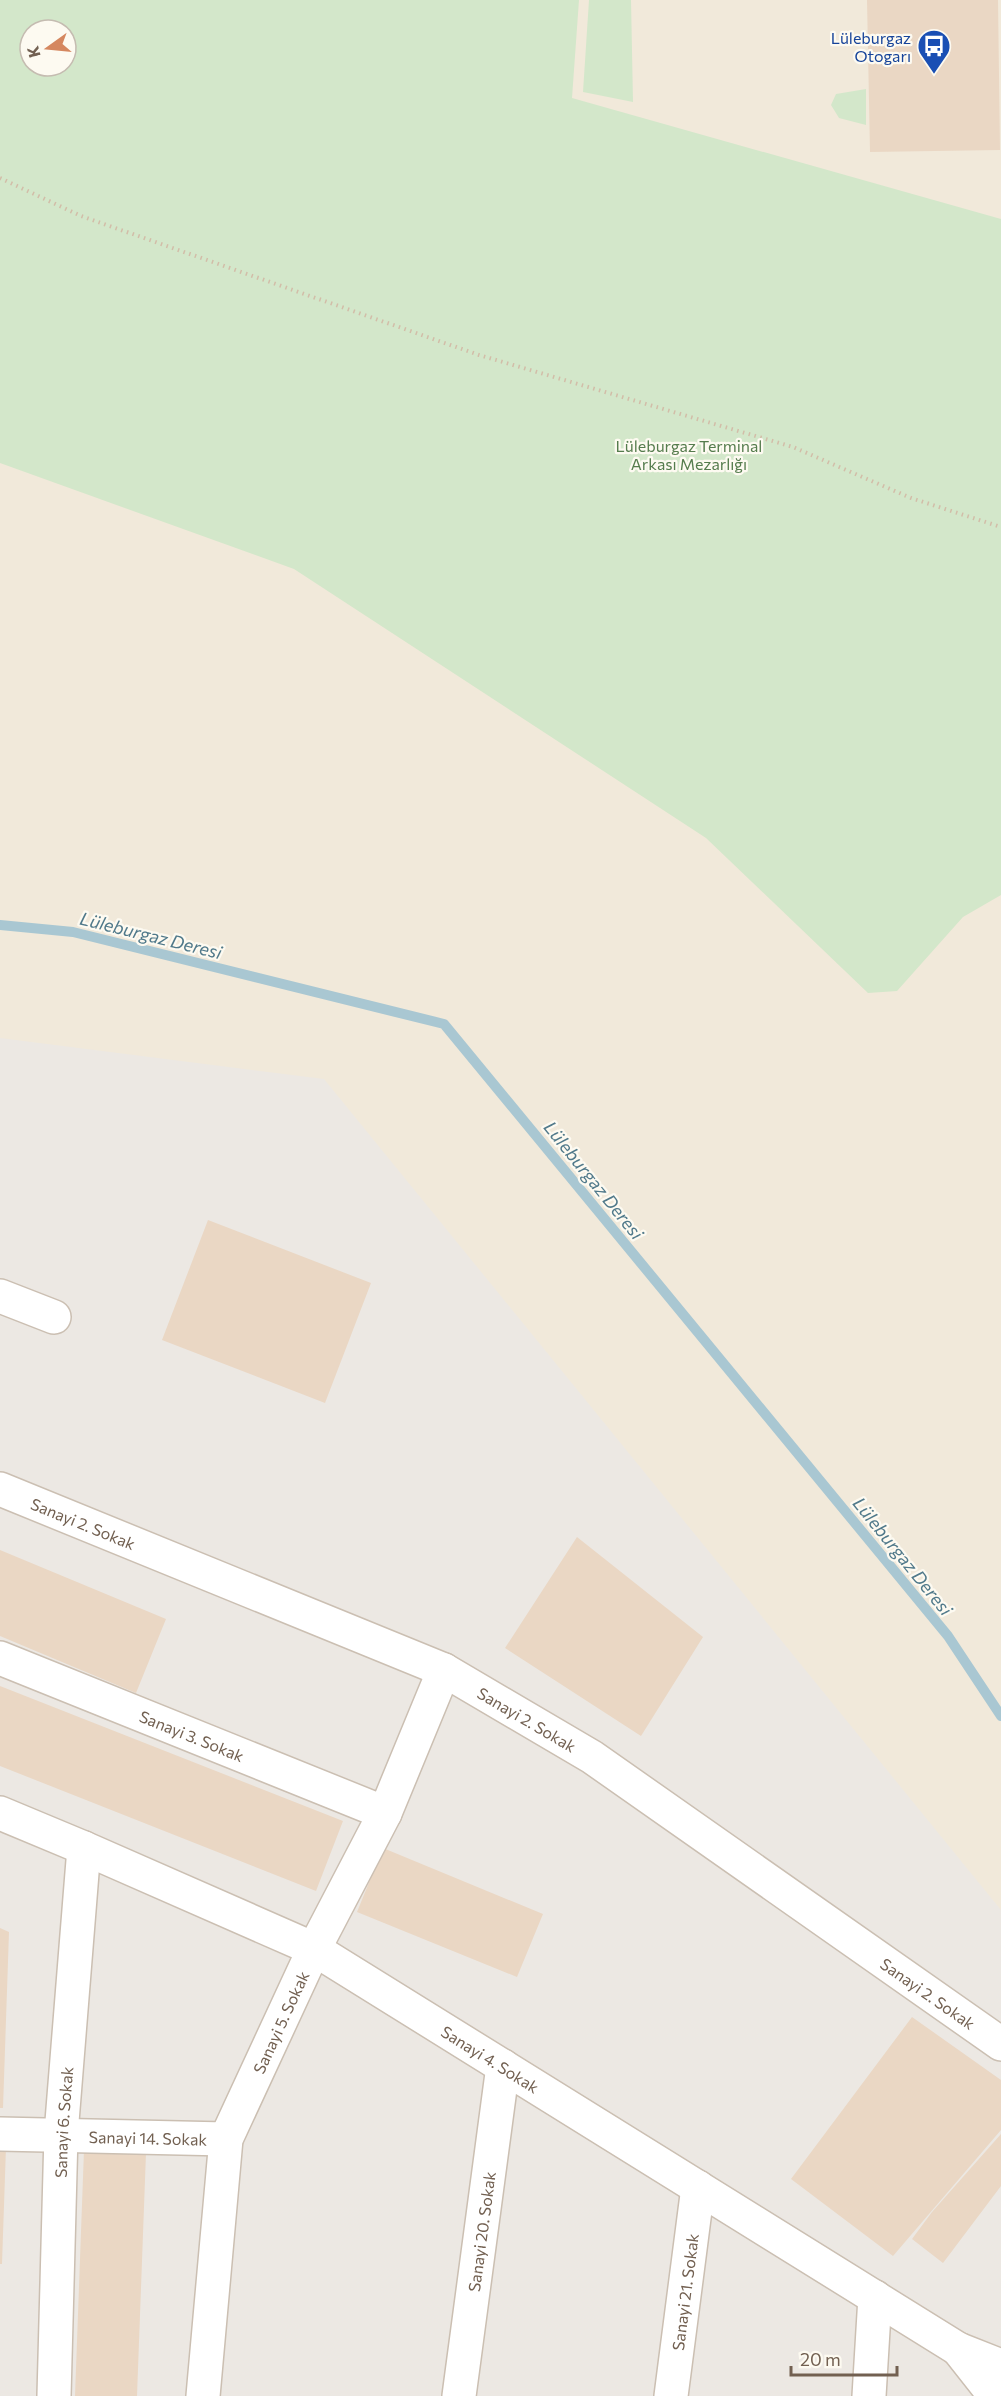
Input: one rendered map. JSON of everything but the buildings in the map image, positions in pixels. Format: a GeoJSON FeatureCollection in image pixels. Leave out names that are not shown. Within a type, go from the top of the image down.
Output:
{"type":"FeatureCollection","features":[{"type":"Feature","properties":{"kind":"street"},"geometry":{"type":"LineString","coordinates":[[0,1296],[54,1317]]}},
{"type":"Feature","properties":{"kind":"street","name":"Sanayi 2. Sokak"},"geometry":{"type":"LineString","coordinates":[[0,1489],[444,1670],[592,1757],[1001,2044]]}},
{"type":"Feature","properties":{"kind":"street","name":"Sanayi 3. Sokak"},"geometry":{"type":"LineString","coordinates":[[0,1658],[385,1813]]}},
{"type":"Feature","properties":{"kind":"street","name":"Sanayi 5. Sokak"},"geometry":{"type":"LineString","coordinates":[[203,2396],[226,2139],[314,1949],[385,1813],[444,1670]]}},
{"type":"Feature","properties":{"kind":"street","name":"Sanayi 4. Sokak"},"geometry":{"type":"LineString","coordinates":[[0,1813],[314,1949],[958,2349]]}},
{"type":"Feature","properties":{"kind":"street","name":"Sanayi 6. Sokak"},"geometry":{"type":"LineString","coordinates":[[54,2396],[61,2134],[84,1848]]}},
{"type":"Feature","properties":{"kind":"street","name":"Sanayi 20. Sokak"},"geometry":{"type":"LineString","coordinates":[[459,2396],[503,2066]]}},
{"type":"Feature","properties":{"kind":"street","name":"Sanayi 14. Sokak"},"geometry":{"type":"LineString","coordinates":[[0,2134],[226,2139]]}},
{"type":"Feature","properties":{"kind":"street","name":"Sanayi 21. Sokak"},"geometry":{"type":"LineString","coordinates":[[671,2396],[698,2187]]}},
{"type":"Feature","properties":{"kind":"street"},"geometry":{"type":"LineString","coordinates":[[870,2396],[875,2297]]}},
{"type":"Feature","properties":{"kind":"street"},"geometry":{"type":"LineString","coordinates":[[958,2349],[1001,2366]]}},
{"type":"Feature","properties":{"kind":"street"},"geometry":{"type":"LineString","coordinates":[[958,2349],[995,2396]]}},
{"type":"Feature","properties":{"kind":"path"},"geometry":{"type":"LineString","coordinates":[[0,178],[81,216],[479,355],[793,447],[910,498],[1001,527]]}},
{"type":"Feature","properties":{"kind":"shaded area"},"geometry":{"type":"Polygon","coordinates":[[[0,0],[1001,0],[1001,2396],[0,2396],[0,0]]]}},
{"type":"Feature","properties":{"kind":"shaded area"},"geometry":{"type":"Polygon","coordinates":[[[0,1038],[324,1079],[1001,1910],[1001,2396],[0,2396],[0,1038]]]}},
{"type":"Feature","properties":{"kind":"green space","name":"Lüleburgaz Terminal Arkası Mezarlığı"},"geometry":{"type":"Polygon","coordinates":[[[0,0],[579,0],[572,98],[1001,219],[1001,895],[963,917],[897,991],[868,993],[706,838],[294,569],[0,463],[0,0]]]}},
{"type":"Feature","properties":{"kind":"green space"},"geometry":{"type":"Polygon","coordinates":[[[589,0],[631,0],[633,102],[583,92],[589,0]]]}},
{"type":"Feature","properties":{"kind":"green space"},"geometry":{"type":"Polygon","coordinates":[[[866,89],[866,125],[839,118],[831,105],[836,94],[866,89]]]}},
{"type":"Feature","properties":{"kind":"waterway","name":"Lüleburgaz Deresi"},"geometry":{"type":"LineString","coordinates":[[0,925],[73,932],[444,1024],[948,1636],[1001,1716]]}},
{"type":"Feature","properties":{"kind":"place","name":"Lüleburgaz Otogarı"},"geometry":{"type":"Point","coordinates":[934,75]}}]}
